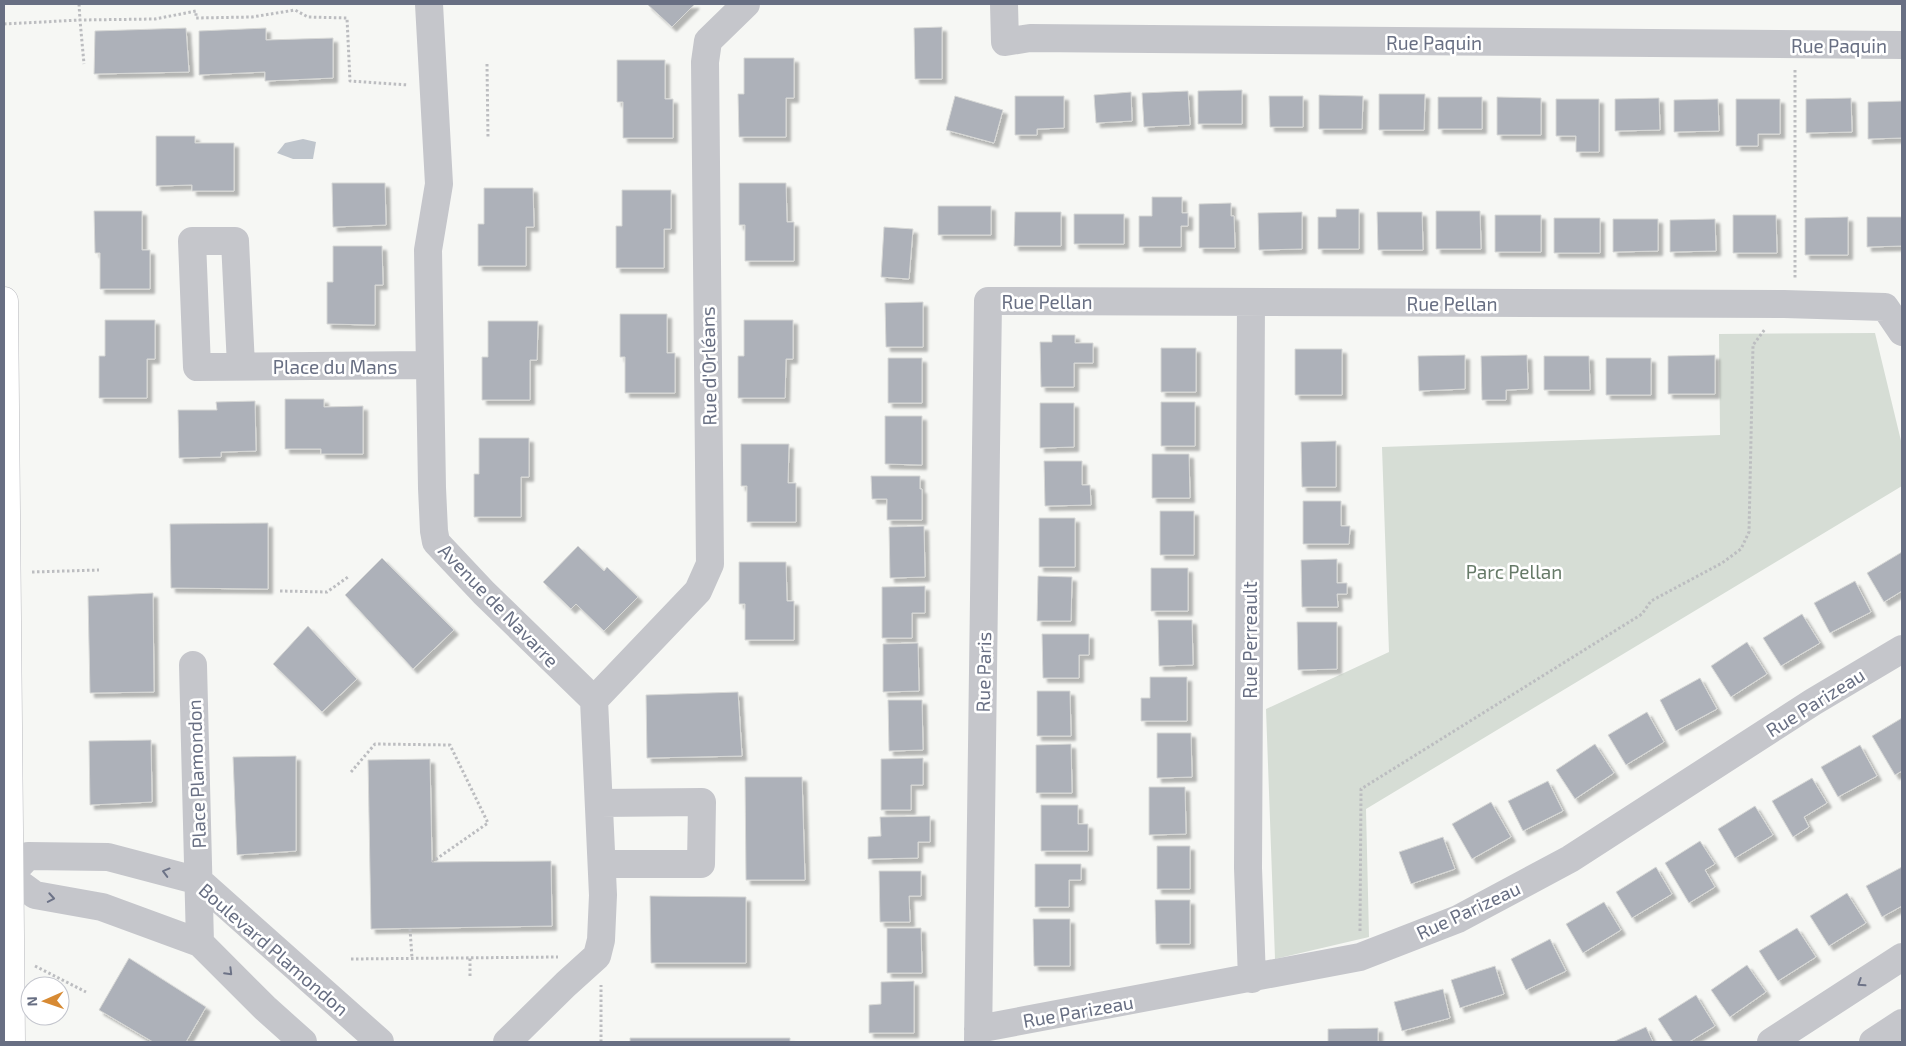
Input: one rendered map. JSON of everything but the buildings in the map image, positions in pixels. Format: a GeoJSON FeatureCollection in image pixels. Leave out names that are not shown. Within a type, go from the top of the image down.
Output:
{"type":"FeatureCollection","features":[{"type":"Feature","properties":{"kind":"main road"},"geometry":{"type":"LineString","coordinates":[[4,301],[6,876],[10,953],[11,1042]]}},
{"type":"Feature","properties":{"kind":"street","name":"Rue d'Orléans"},"geometry":{"type":"LineString","coordinates":[[594,700],[698,591],[710,564],[705,62],[708,41],[746,4]]}},
{"type":"Feature","properties":{"kind":"street","name":"Rue Paquin"},"geometry":{"type":"LineString","coordinates":[[1004,4],[1005,42],[1030,38],[1902,45]]}},
{"type":"Feature","properties":{"kind":"street","name":"Avenue de Navarre"},"geometry":{"type":"LineString","coordinates":[[430,15],[439,184],[428,250],[432,488],[436,542],[484,593],[594,700]]}},
{"type":"Feature","properties":{"kind":"street","name":"Rue Pellan"},"geometry":{"type":"LineString","coordinates":[[988,301],[1784,304],[1885,307],[1902,332]]}},
{"type":"Feature","properties":{"kind":"street","name":"Rue Paris"},"geometry":{"type":"LineString","coordinates":[[978,1036],[988,301]]}},
{"type":"Feature","properties":{"kind":"street","name":"Rue Perreault"},"geometry":{"type":"LineString","coordinates":[[1251,302],[1248,868],[1252,978]]}},
{"type":"Feature","properties":{"kind":"street","name":"Place du Mans"},"geometry":{"type":"LineString","coordinates":[[241,366],[430,365]]}},
{"type":"Feature","properties":{"kind":"street","name":"Rue Parizeau"},"geometry":{"type":"LineString","coordinates":[[978,1036],[1360,956],[1458,919],[1570,860],[1813,702],[1902,650]]}},
{"type":"Feature","properties":{"kind":"street","name":"Place Plamondon"},"geometry":{"type":"LineString","coordinates":[[193,665],[200,943]]}},
{"type":"Feature","properties":{"kind":"street"},"geometry":{"type":"LineString","coordinates":[[506,1042],[597,956],[601,940],[603,895],[594,700]]}},
{"type":"Feature","properties":{"kind":"street"},"geometry":{"type":"LineString","coordinates":[[600,803],[702,802],[701,864],[602,864]]}},
{"type":"Feature","properties":{"kind":"street","name":"Boulevard Plamondon"},"geometry":{"type":"LineString","coordinates":[[6,876],[28,856],[108,856],[199,881],[380,1042]]}},
{"type":"Feature","properties":{"kind":"street"},"geometry":{"type":"LineString","coordinates":[[6,876],[35,895],[102,907],[200,943],[265,1008],[303,1042]]}},
{"type":"Feature","properties":{"kind":"street"},"geometry":{"type":"LineString","coordinates":[[1771,1042],[1902,957]]}},
{"type":"Feature","properties":{"kind":"street"},"geometry":{"type":"LineString","coordinates":[[1873,1042],[1902,1023]]}},
{"type":"Feature","properties":{"kind":"path"},"geometry":{"type":"LineString","coordinates":[[79,4],[84,64]]}},
{"type":"Feature","properties":{"kind":"path"},"geometry":{"type":"LineString","coordinates":[[4,24],[155,19],[196,10],[196,18],[252,17],[295,10],[308,16],[347,18],[350,81],[434,86]]}},
{"type":"Feature","properties":{"kind":"path"},"geometry":{"type":"LineString","coordinates":[[1360,956],[1361,789],[1642,614],[1650,601],[1722,562],[1741,549],[1749,532],[1753,345],[1784,304],[1795,283],[1795,44]]}},
{"type":"Feature","properties":{"kind":"path"},"geometry":{"type":"LineString","coordinates":[[487,64],[488,138]]}},
{"type":"Feature","properties":{"kind":"path"},"geometry":{"type":"LineString","coordinates":[[6,573],[98,570]]}},
{"type":"Feature","properties":{"kind":"path"},"geometry":{"type":"LineString","coordinates":[[280,591],[327,592],[348,578]]}},
{"type":"Feature","properties":{"kind":"path"},"geometry":{"type":"LineString","coordinates":[[351,772],[375,744],[450,745],[488,823],[432,862]]}},
{"type":"Feature","properties":{"kind":"path"},"geometry":{"type":"LineString","coordinates":[[410,929],[412,958]]}},
{"type":"Feature","properties":{"kind":"path"},"geometry":{"type":"LineString","coordinates":[[10,953],[86,992]]}},
{"type":"Feature","properties":{"kind":"path"},"geometry":{"type":"LineString","coordinates":[[351,959],[597,956],[601,977],[601,1042]]}},
{"type":"Feature","properties":{"kind":"path"},"geometry":{"type":"LineString","coordinates":[[470,958],[470,976]]}},
{"type":"Feature","properties":{"kind":"green space","name":"Parc Pellan"},"geometry":{"type":"Polygon","coordinates":[[[1875,333],[1902,445],[1902,486],[1366,809],[1369,937],[1275,959],[1266,709],[1389,652],[1382,447],[1720,435],[1719,334],[1875,333]]]}},
{"type":"Feature","properties":{"kind":"shaded area"},"geometry":{"type":"Polygon","coordinates":[[[303,139],[316,142],[313,159],[293,159],[277,153],[285,143],[303,139]]]}}]}
